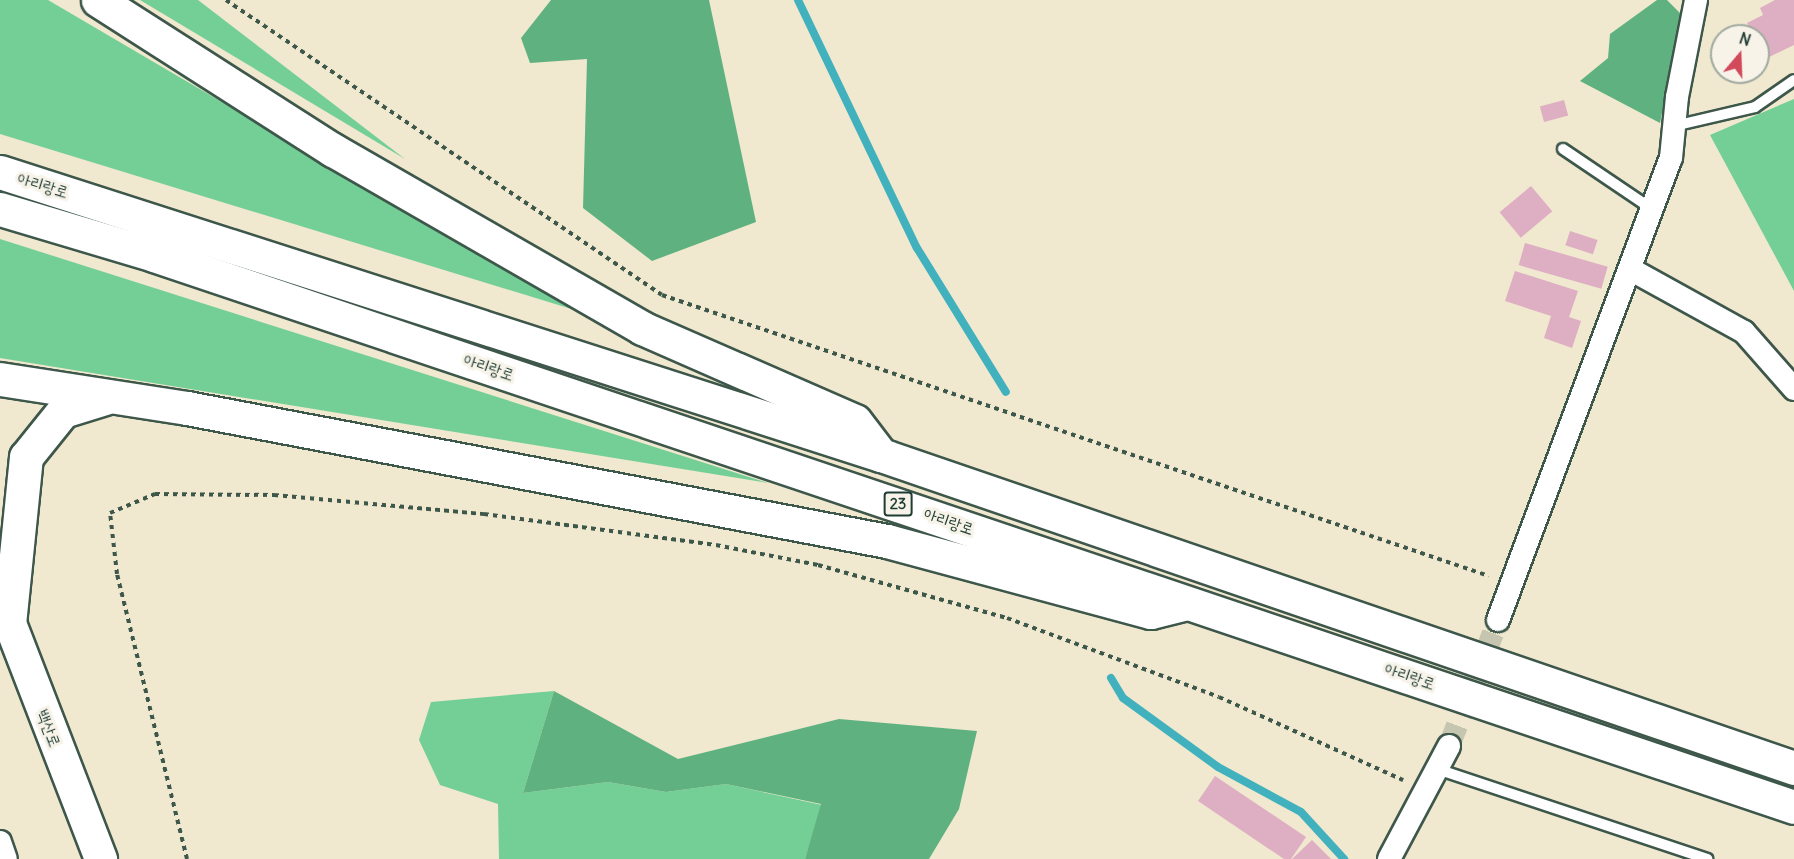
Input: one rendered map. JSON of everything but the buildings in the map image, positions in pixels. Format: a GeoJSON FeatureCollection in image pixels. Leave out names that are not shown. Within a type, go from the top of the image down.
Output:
{"type":"FeatureCollection","features":[{"type":"Feature","properties":{"kind":"highway"},"geometry":{"type":"LineString","coordinates":[[98,0],[333,150],[642,328],[855,421],[881,455]]}},
{"type":"Feature","properties":{"kind":"highway","name":"아리랑로"},"geometry":{"type":"LineString","coordinates":[[0,172],[881,455],[1794,768]]}},
{"type":"Feature","properties":{"kind":"highway","name":"아리랑로"},"geometry":{"type":"LineString","coordinates":[[0,209],[166,258],[1794,807]]}},
{"type":"Feature","properties":{"kind":"highway"},"geometry":{"type":"LineString","coordinates":[[0,379],[112,396],[887,541],[1151,612],[1189,602]]}},
{"type":"Feature","properties":{"kind":"highway"},"geometry":{"type":"LineString","coordinates":[[3,611],[26,457],[63,411],[112,396]]}},
{"type":"Feature","properties":{"kind":"main road","name":"백산로"},"geometry":{"type":"LineString","coordinates":[[3,611],[101,859]]}},
{"type":"Feature","properties":{"kind":"street"},"geometry":{"type":"LineString","coordinates":[[1498,620],[1671,158],[1674,126],[1696,0]]}},
{"type":"Feature","properties":{"kind":"street"},"geometry":{"type":"LineString","coordinates":[[1630,269],[1744,332],[1794,388]]}},
{"type":"Feature","properties":{"kind":"street"},"geometry":{"type":"LineString","coordinates":[[1389,859],[1449,746]]}},
{"type":"Feature","properties":{"kind":"street"},"geometry":{"type":"LineString","coordinates":[[0,842],[6,859]]}},
{"type":"Feature","properties":{"kind":"lane"},"geometry":{"type":"LineString","coordinates":[[1674,126],[1755,107],[1794,80]]}},
{"type":"Feature","properties":{"kind":"lane"},"geometry":{"type":"LineString","coordinates":[[1563,149],[1652,210]]}},
{"type":"Feature","properties":{"kind":"lane"},"geometry":{"type":"LineString","coordinates":[[1437,769],[1707,859]]}},
{"type":"Feature","properties":{"kind":"path"},"geometry":{"type":"LineString","coordinates":[[226,0],[662,295],[1512,584]]}},
{"type":"Feature","properties":{"kind":"path"},"geometry":{"type":"LineString","coordinates":[[187,859],[117,574],[110,513],[155,494],[274,495],[484,514],[716,545],[818,565],[1007,618],[1219,697],[1426,790]]}},
{"type":"Feature","properties":{"kind":"green space"},"geometry":{"type":"Polygon","coordinates":[[[0,0],[48,0],[578,311],[0,134],[0,0]]]}},
{"type":"Feature","properties":{"kind":"green space"},"geometry":{"type":"Polygon","coordinates":[[[140,0],[198,0],[405,159],[140,0]]]}},
{"type":"Feature","properties":{"kind":"green space"},"geometry":{"type":"Polygon","coordinates":[[[551,0],[709,0],[756,222],[652,261],[583,208],[587,59],[530,63],[521,38],[551,0]]]}},
{"type":"Feature","properties":{"kind":"green space"},"geometry":{"type":"Polygon","coordinates":[[[1657,0],[1667,0],[1682,15],[1660,123],[1580,81],[1608,58],[1610,34],[1657,0]]]}},
{"type":"Feature","properties":{"kind":"green space"},"geometry":{"type":"Polygon","coordinates":[[[1794,99],[1794,291],[1710,135],[1794,99]]]}},
{"type":"Feature","properties":{"kind":"green space"},"geometry":{"type":"Polygon","coordinates":[[[0,239],[768,483],[0,358],[0,239]]]}},
{"type":"Feature","properties":{"kind":"green space"},"geometry":{"type":"Polygon","coordinates":[[[554,691],[523,793],[608,782],[666,792],[726,784],[822,805],[805,859],[499,859],[498,804],[440,785],[419,740],[431,702],[554,691]]]}},
{"type":"Feature","properties":{"kind":"green space"},"geometry":{"type":"Polygon","coordinates":[[[554,691],[678,759],[839,719],[977,731],[959,809],[929,859],[805,859],[821,804],[726,784],[666,792],[608,782],[523,793],[554,691]]]}},
{"type":"Feature","properties":{"kind":"waterway"},"geometry":{"type":"LineString","coordinates":[[798,0],[917,248],[1006,392]]}},
{"type":"Feature","properties":{"kind":"waterway"},"geometry":{"type":"LineString","coordinates":[[1111,678],[1123,698],[1218,767],[1301,812],[1344,859]]}},
{"type":"Feature","properties":{"kind":"tunnel"},"geometry":{"type":"LineString","coordinates":[[1449,746],[1498,620]]}}]}
